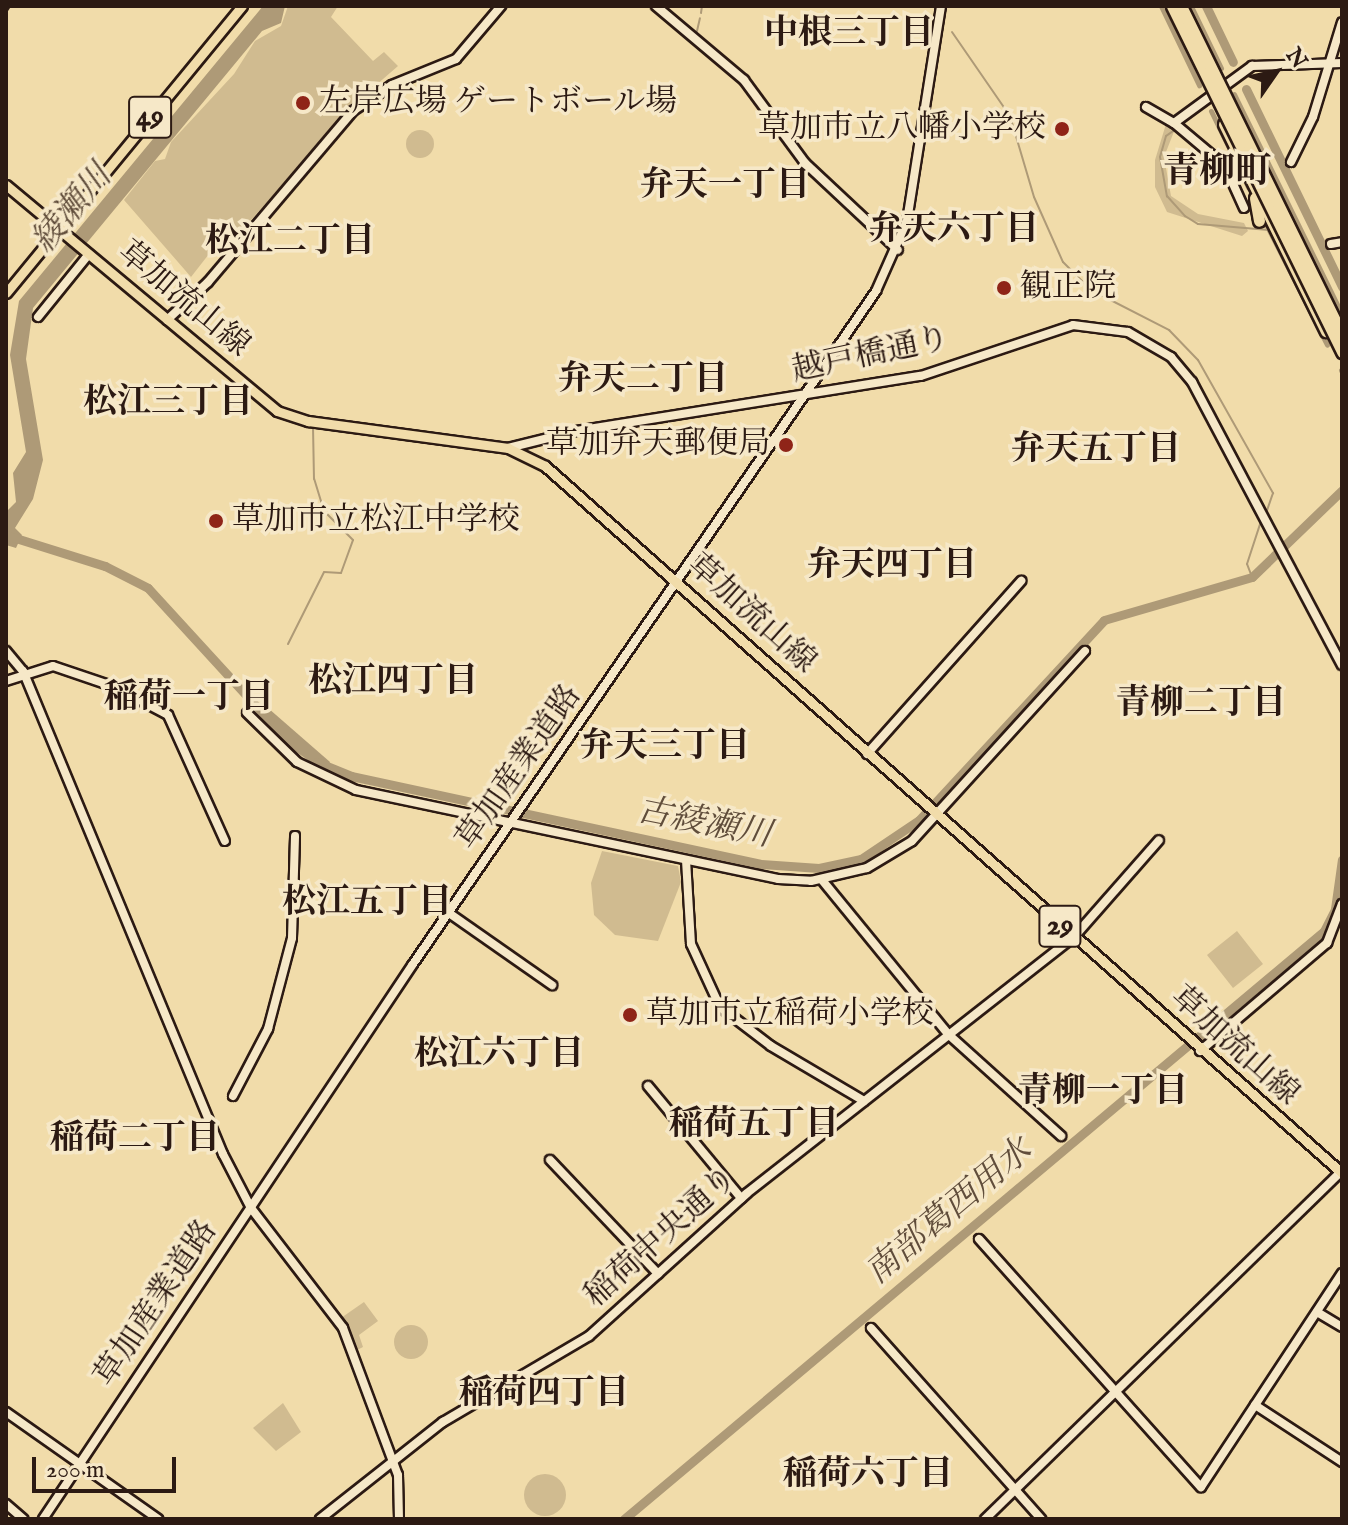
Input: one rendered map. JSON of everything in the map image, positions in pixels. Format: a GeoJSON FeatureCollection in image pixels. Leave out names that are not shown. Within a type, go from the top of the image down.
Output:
{"type":"FeatureCollection","features":[{"type":"Feature","properties":{"kind":"highway"},"geometry":{"type":"LineString","coordinates":[[1170,6],[1256,192],[1342,360]]}},
{"type":"Feature","properties":{"kind":"highway"},"geometry":{"type":"LineString","coordinates":[[1170,6],[1342,352]]}},
{"type":"Feature","properties":{"kind":"highway"},"geometry":{"type":"LineString","coordinates":[[1183,6],[1342,327]]}},
{"type":"Feature","properties":{"kind":"highway"},"geometry":{"type":"LineString","coordinates":[[1183,6],[1342,335]]}},
{"type":"Feature","properties":{"kind":"highway"},"geometry":{"type":"LineString","coordinates":[[1256,192],[1259,221]]}},
{"type":"Feature","properties":{"kind":"main road","name":"49"},"geometry":{"type":"LineString","coordinates":[[6,293],[242,6]]}},
{"type":"Feature","properties":{"kind":"main road","name":"草加流山線"},"geometry":{"type":"LineString","coordinates":[[6,185],[167,320],[289,416],[508,448],[545,466],[1185,1038],[1341,1173]]}},
{"type":"Feature","properties":{"kind":"street"},"geometry":{"type":"LineString","coordinates":[[167,320],[208,282],[353,111],[392,85],[456,59],[501,6]]}},
{"type":"Feature","properties":{"kind":"street"},"geometry":{"type":"LineString","coordinates":[[656,6],[744,80],[805,163],[898,250]]}},
{"type":"Feature","properties":{"kind":"street","name":"草加産業道路"},"geometry":{"type":"LineString","coordinates":[[43,1519],[449,913],[807,395],[898,250],[941,6]]}},
{"type":"Feature","properties":{"kind":"street"},"geometry":{"type":"LineString","coordinates":[[1291,162],[1313,117],[1325,64],[1342,22]]}},
{"type":"Feature","properties":{"kind":"street"},"geometry":{"type":"LineString","coordinates":[[1174,123],[1224,85],[1257,65],[1342,63]]}},
{"type":"Feature","properties":{"kind":"street"},"geometry":{"type":"LineString","coordinates":[[1146,107],[1174,123],[1225,166],[1244,208]]}},
{"type":"Feature","properties":{"kind":"street"},"geometry":{"type":"LineString","coordinates":[[1331,244],[1342,242]]}},
{"type":"Feature","properties":{"kind":"street"},"geometry":{"type":"LineString","coordinates":[[38,317],[87,252]]}},
{"type":"Feature","properties":{"kind":"street","name":"越戸橋通り"},"geometry":{"type":"LineString","coordinates":[[508,448],[514,442],[921,376],[1057,328],[1089,324],[1128,332],[1148,340],[1184,371],[1342,665]]}},
{"type":"Feature","properties":{"kind":"street"},"geometry":{"type":"LineString","coordinates":[[867,754],[1021,581]]}},
{"type":"Feature","properties":{"kind":"street"},"geometry":{"type":"LineString","coordinates":[[6,651],[23,671],[183,1069],[251,1208],[340,1321],[394,1460],[399,1519]]}},
{"type":"Feature","properties":{"kind":"street"},"geometry":{"type":"LineString","coordinates":[[247,713],[297,762],[331,781],[778,879],[822,880],[886,859],[936,815],[1085,651]]}},
{"type":"Feature","properties":{"kind":"street"},"geometry":{"type":"LineString","coordinates":[[6,681],[23,671],[46,666],[75,671],[168,715],[225,841]]}},
{"type":"Feature","properties":{"kind":"street"},"geometry":{"type":"LineString","coordinates":[[233,1096],[268,1029],[292,938],[295,836]]}},
{"type":"Feature","properties":{"kind":"street","name":"稲荷中央通り"},"geometry":{"type":"LineString","coordinates":[[320,1519],[448,1419],[569,1351],[741,1198],[1073,938],[1159,840]]}},
{"type":"Feature","properties":{"kind":"street"},"geometry":{"type":"LineString","coordinates":[[686,860],[691,944],[720,1007],[771,1046],[864,1101]]}},
{"type":"Feature","properties":{"kind":"street"},"geometry":{"type":"LineString","coordinates":[[822,880],[949,1035],[1061,1136]]}},
{"type":"Feature","properties":{"kind":"street"},"geometry":{"type":"LineString","coordinates":[[1199,1050],[1327,943],[1338,928],[1342,904]]}},
{"type":"Feature","properties":{"kind":"street"},"geometry":{"type":"LineString","coordinates":[[449,913],[552,985]]}},
{"type":"Feature","properties":{"kind":"street"},"geometry":{"type":"LineString","coordinates":[[648,1086],[741,1198]]}},
{"type":"Feature","properties":{"kind":"street"},"geometry":{"type":"LineString","coordinates":[[550,1160],[658,1274]]}},
{"type":"Feature","properties":{"kind":"street"},"geometry":{"type":"LineString","coordinates":[[985,1519],[1341,1173]]}},
{"type":"Feature","properties":{"kind":"street"},"geometry":{"type":"LineString","coordinates":[[979,1239],[1201,1487],[1342,1273]]}},
{"type":"Feature","properties":{"kind":"street"},"geometry":{"type":"LineString","coordinates":[[1317,1312],[1342,1327]]}},
{"type":"Feature","properties":{"kind":"street"},"geometry":{"type":"LineString","coordinates":[[871,1328],[1041,1519]]}},
{"type":"Feature","properties":{"kind":"street"},"geometry":{"type":"LineString","coordinates":[[1255,1405],[1342,1462]]}},
{"type":"Feature","properties":{"kind":"street"},"geometry":{"type":"LineString","coordinates":[[6,1412],[158,1519]]}},
{"type":"Feature","properties":{"kind":"street"},"geometry":{"type":"LineString","coordinates":[[6,1504],[23,1519]]}},
{"type":"Feature","properties":{"kind":"shaded area"},"geometry":{"type":"Polygon","coordinates":[[[263,6],[285,6],[281,23],[262,31],[33,308],[26,359],[43,460],[33,499],[15,528],[22,535],[16,548],[6,545],[6,512],[16,502],[13,473],[26,452],[10,355],[19,301],[263,6]]]}},
{"type":"Feature","properties":{"kind":"shaded area"},"geometry":{"type":"Polygon","coordinates":[[[288,6],[338,6],[331,17],[373,61],[384,52],[398,66],[352,106],[227,247],[216,245],[191,277],[124,200],[155,161],[165,159],[171,142],[234,74],[255,41],[281,26],[288,6]]]}},
{"type":"Feature","properties":{"kind":"shaded area"},"geometry":{"type":"Polygon","coordinates":[[[1166,124],[1175,129],[1164,157],[1171,196],[1198,214],[1244,223],[1248,231],[1242,236],[1167,212],[1155,187],[1155,160],[1166,124]]]}},
{"type":"Feature","properties":{"kind":"shaded area"},"geometry":{"type":"Polygon","coordinates":[[[420,130],[430,134],[434,144],[430,154],[420,158],[410,154],[406,144],[410,134],[420,130]]]}},
{"type":"Feature","properties":{"kind":"shaded area"},"geometry":{"type":"Polygon","coordinates":[[[268,708],[330,762],[325,772],[279,740],[258,717],[268,708]]]}},
{"type":"Feature","properties":{"kind":"shaded area"},"geometry":{"type":"Polygon","coordinates":[[[602,851],[678,866],[681,882],[658,941],[615,935],[594,915],[591,883],[602,851]]]}},
{"type":"Feature","properties":{"kind":"shaded area"},"geometry":{"type":"Polygon","coordinates":[[[1237,931],[1263,964],[1233,988],[1207,955],[1237,931]]]}},
{"type":"Feature","properties":{"kind":"shaded area"},"geometry":{"type":"Polygon","coordinates":[[[364,1302],[378,1321],[359,1335],[363,1347],[357,1350],[341,1318],[364,1302]]]}},
{"type":"Feature","properties":{"kind":"shaded area"},"geometry":{"type":"Polygon","coordinates":[[[411,1325],[423,1330],[428,1342],[423,1354],[411,1359],[399,1354],[394,1342],[399,1330],[411,1325]]]}},
{"type":"Feature","properties":{"kind":"shaded area"},"geometry":{"type":"Polygon","coordinates":[[[283,1403],[301,1432],[276,1451],[253,1428],[283,1403]]]}},
{"type":"Feature","properties":{"kind":"shaded area"},"geometry":{"type":"Polygon","coordinates":[[[545,1474],[560,1480],[566,1495],[560,1510],[545,1516],[530,1510],[524,1495],[530,1480],[545,1474]]]}},
{"type":"Feature","properties":{"kind":"waterway"},"geometry":{"type":"LineString","coordinates":[[701,13],[702,6]]}},
{"type":"Feature","properties":{"kind":"waterway"},"geometry":{"type":"LineString","coordinates":[[1161,6],[1199,85]]}},
{"type":"Feature","properties":{"kind":"waterway"},"geometry":{"type":"LineString","coordinates":[[1191,6],[1221,68]]}},
{"type":"Feature","properties":{"kind":"waterway","name":"古綾瀬川"},"geometry":{"type":"LineString","coordinates":[[1206,6],[1233,62]]}},
{"type":"Feature","properties":{"kind":"waterway"},"geometry":{"type":"LineString","coordinates":[[697,31],[700,18]]}},
{"type":"Feature","properties":{"kind":"waterway"},"geometry":{"type":"LineString","coordinates":[[952,32],[1010,116],[1034,197],[1063,262],[1091,290],[1169,330],[1198,360],[1273,493],[1266,513]]}},
{"type":"Feature","properties":{"kind":"waterway","name":"古綾瀬川"},"geometry":{"type":"LineString","coordinates":[[1246,89],[1342,287]]}},
{"type":"Feature","properties":{"kind":"waterway"},"geometry":{"type":"LineString","coordinates":[[1234,94],[1342,314]]}},
{"type":"Feature","properties":{"kind":"waterway"},"geometry":{"type":"LineString","coordinates":[[1211,111],[1248,187]]}},
{"type":"Feature","properties":{"kind":"waterway"},"geometry":{"type":"LineString","coordinates":[[1181,125],[1191,116]]}},
{"type":"Feature","properties":{"kind":"waterway"},"geometry":{"type":"LineString","coordinates":[[1176,129],[1166,136],[1160,157],[1167,196],[1185,216],[1198,224],[1269,230]]}},
{"type":"Feature","properties":{"kind":"waterway"},"geometry":{"type":"LineString","coordinates":[[1267,226],[1327,345]]}},
{"type":"Feature","properties":{"kind":"waterway"},"geometry":{"type":"LineString","coordinates":[[288,644],[324,572],[341,573],[353,540],[324,511],[314,479],[313,429]]}},
{"type":"Feature","properties":{"kind":"waterway","name":"古綾瀬川"},"geometry":{"type":"LineString","coordinates":[[317,762],[351,776],[760,864],[819,868],[861,859],[919,820],[1104,620],[1252,577],[1342,490]]}},
{"type":"Feature","properties":{"kind":"waterway"},"geometry":{"type":"LineString","coordinates":[[1252,577],[1247,564],[1262,518]]}},
{"type":"Feature","properties":{"kind":"waterway","name":"古綾瀬川"},"geometry":{"type":"LineString","coordinates":[[6,535],[105,566],[148,588],[270,721]]}},
{"type":"Feature","properties":{"kind":"waterway"},"geometry":{"type":"LineString","coordinates":[[243,691],[248,686]]}},
{"type":"Feature","properties":{"kind":"waterway","name":"南部葛西用水"},"geometry":{"type":"LineString","coordinates":[[624,1519],[1324,931],[1335,909],[1342,859]]}},
{"type":"Feature","properties":{"kind":"place","name":"左岸広場 ゲートボール場"},"geometry":{"type":"Point","coordinates":[303,103]}},
{"type":"Feature","properties":{"kind":"place","name":"草加市立八幡小学校"},"geometry":{"type":"Point","coordinates":[1062,129]}},
{"type":"Feature","properties":{"kind":"place","name":"観正院"},"geometry":{"type":"Point","coordinates":[1004,288]}},
{"type":"Feature","properties":{"kind":"place","name":"草加弁天郵便局"},"geometry":{"type":"Point","coordinates":[786,445]}},
{"type":"Feature","properties":{"kind":"place","name":"草加市立松江中学校"},"geometry":{"type":"Point","coordinates":[216,521]}},
{"type":"Feature","properties":{"kind":"place","name":"草加市立稲荷小学校"},"geometry":{"type":"Point","coordinates":[630,1015]}},
{"type":"Feature","properties":{"kind":"district","name":"中根三丁目"},"geometry":{"type":"Point","coordinates":[849,34]}},
{"type":"Feature","properties":{"kind":"district","name":"青柳町"},"geometry":{"type":"Point","coordinates":[1217,173]}},
{"type":"Feature","properties":{"kind":"district","name":"弁天一丁目"},"geometry":{"type":"Point","coordinates":[725,186]}},
{"type":"Feature","properties":{"kind":"district","name":"弁天六丁目"},"geometry":{"type":"Point","coordinates":[954,230]}},
{"type":"Feature","properties":{"kind":"district","name":"松江二丁目"},"geometry":{"type":"Point","coordinates":[290,242]}},
{"type":"Feature","properties":{"kind":"district","name":"弁天二丁目"},"geometry":{"type":"Point","coordinates":[643,380]}},
{"type":"Feature","properties":{"kind":"district","name":"松江三丁目"},"geometry":{"type":"Point","coordinates":[168,403]}},
{"type":"Feature","properties":{"kind":"district","name":"弁天五丁目"},"geometry":{"type":"Point","coordinates":[1096,450]}},
{"type":"Feature","properties":{"kind":"district","name":"弁天四丁目"},"geometry":{"type":"Point","coordinates":[892,566]}},
{"type":"Feature","properties":{"kind":"district","name":"松江四丁目"},"geometry":{"type":"Point","coordinates":[393,682]}},
{"type":"Feature","properties":{"kind":"district","name":"稲荷一丁目"},"geometry":{"type":"Point","coordinates":[189,698]}},
{"type":"Feature","properties":{"kind":"district","name":"青柳二丁目"},"geometry":{"type":"Point","coordinates":[1201,704]}},
{"type":"Feature","properties":{"kind":"district","name":"弁天三丁目"},"geometry":{"type":"Point","coordinates":[665,747]}},
{"type":"Feature","properties":{"kind":"district","name":"松江五丁目"},"geometry":{"type":"Point","coordinates":[367,903]}},
{"type":"Feature","properties":{"kind":"district","name":"松江六丁目"},"geometry":{"type":"Point","coordinates":[499,1055]}},
{"type":"Feature","properties":{"kind":"district","name":"青柳一丁目"},"geometry":{"type":"Point","coordinates":[1103,1092]}},
{"type":"Feature","properties":{"kind":"district","name":"稲荷五丁目"},"geometry":{"type":"Point","coordinates":[754,1125]}},
{"type":"Feature","properties":{"kind":"district","name":"稲荷二丁目"},"geometry":{"type":"Point","coordinates":[135,1139]}},
{"type":"Feature","properties":{"kind":"district","name":"稲荷四丁目"},"geometry":{"type":"Point","coordinates":[544,1394]}},
{"type":"Feature","properties":{"kind":"district","name":"稲荷六丁目"},"geometry":{"type":"Point","coordinates":[868,1475]}},
{"type":"Feature","properties":{"kind":"water label","name":"綾瀬川"},"geometry":{"type":"Point","coordinates":[72,209]}}]}
